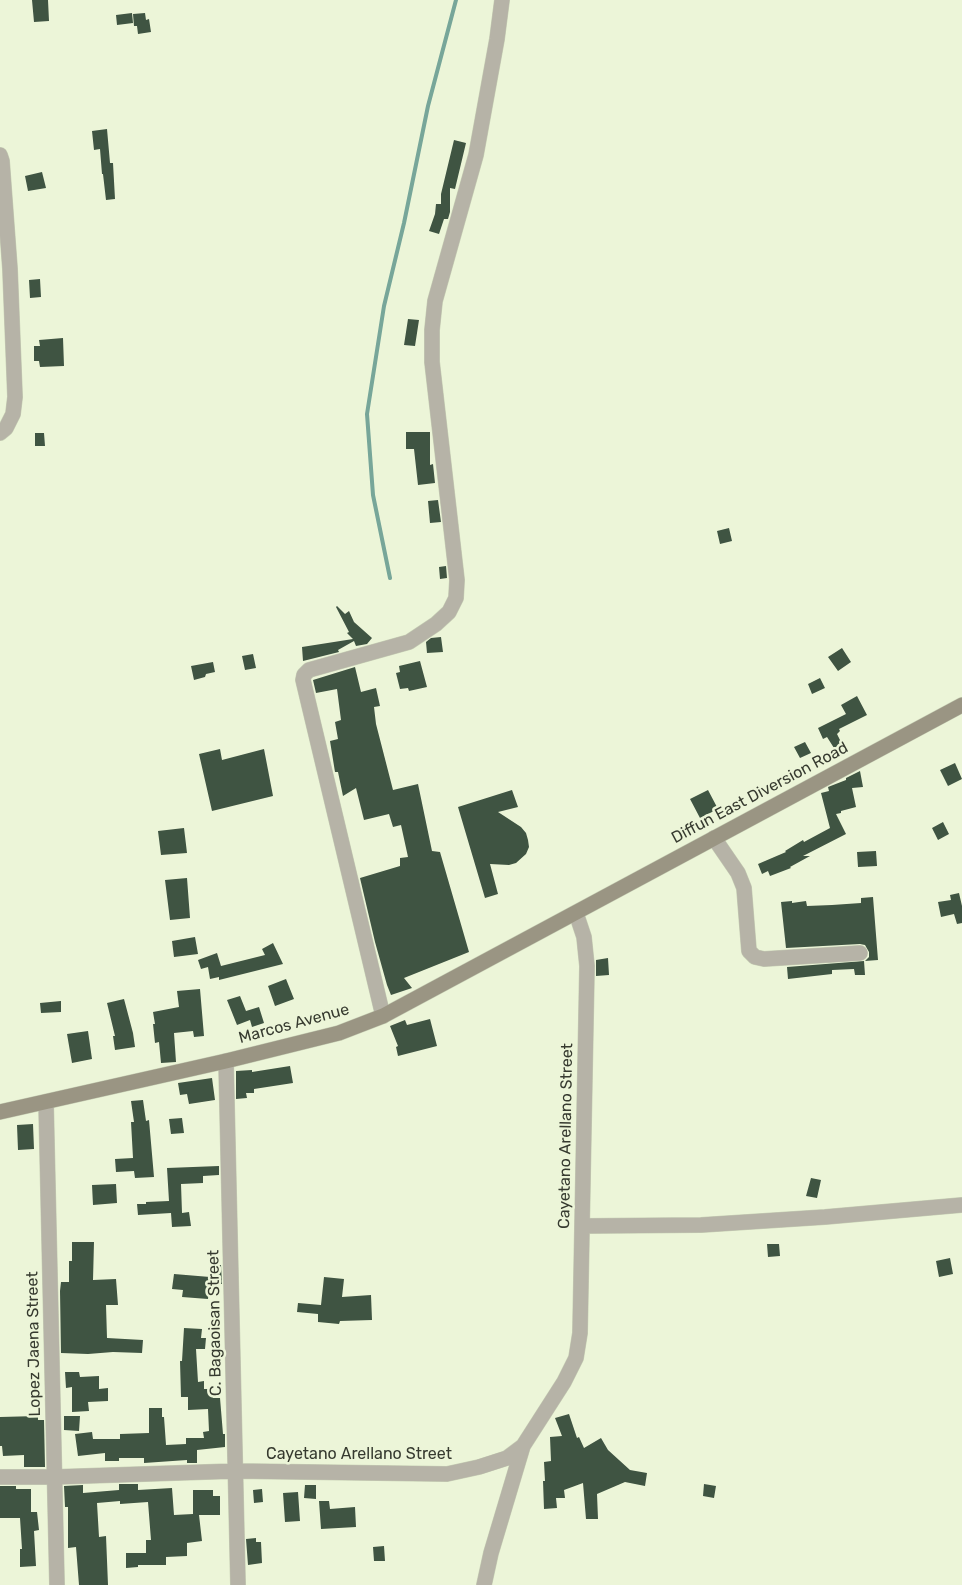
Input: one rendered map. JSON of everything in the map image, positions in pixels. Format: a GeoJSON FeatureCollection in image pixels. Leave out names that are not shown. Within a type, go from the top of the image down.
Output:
{"type":"FeatureCollection","features":[{"type":"Feature","properties":{"kind":"main road","name":"Diffun East Diversion Road"},"geometry":{"type":"LineString","coordinates":[[576,913],[962,705]]}},
{"type":"Feature","properties":{"kind":"main road","name":"Marcos Avenue"},"geometry":{"type":"LineString","coordinates":[[0,1112],[226,1061],[339,1033],[383,1016],[576,913]]}},
{"type":"Feature","properties":{"kind":"street"},"geometry":{"type":"LineString","coordinates":[[383,1016],[303,680],[304,675],[309,670],[409,642],[436,624],[449,612],[456,598],[456,580],[432,362],[432,330],[435,301],[476,155],[497,39],[502,0]]}},
{"type":"Feature","properties":{"kind":"street"},"geometry":{"type":"LineString","coordinates":[[0,155],[2,160],[10,269],[14,397],[13,414],[6,428],[0,433]]}},
{"type":"Feature","properties":{"kind":"street"},"geometry":{"type":"LineString","coordinates":[[714,838],[738,872],[744,888],[747,941],[749,951],[755,956],[764,959],[860,953]]}},
{"type":"Feature","properties":{"kind":"street","name":"Cayetano Arellano Street"},"geometry":{"type":"LineString","coordinates":[[0,1477],[236,1471],[447,1474],[479,1468],[507,1458],[523,1446],[564,1382],[576,1358],[580,1333],[587,966],[584,937],[576,913]]}},
{"type":"Feature","properties":{"kind":"street","name":"C. Bagaoisan Street"},"geometry":{"type":"LineString","coordinates":[[226,1061],[238,1585]]}},
{"type":"Feature","properties":{"kind":"street","name":"Lopez Jaena Street"},"geometry":{"type":"LineString","coordinates":[[46,1102],[57,1585]]}},
{"type":"Feature","properties":{"kind":"street"},"geometry":{"type":"LineString","coordinates":[[582,1226],[711,1224],[825,1217],[962,1205]]}},
{"type":"Feature","properties":{"kind":"street"},"geometry":{"type":"LineString","coordinates":[[484,1585],[491,1553],[523,1446]]}},
{"type":"Feature","properties":{"kind":"building"},"geometry":{"type":"Polygon","coordinates":[[[32,0],[48,0],[49,21],[34,22],[32,0]]]}},
{"type":"Feature","properties":{"kind":"building"},"geometry":{"type":"Polygon","coordinates":[[[132,13],[133,23],[117,25],[116,15],[132,13]]]}},
{"type":"Feature","properties":{"kind":"building"},"geometry":{"type":"Polygon","coordinates":[[[145,13],[146,20],[149,19],[151,32],[138,34],[137,26],[134,26],[133,14],[145,13]]]}},
{"type":"Feature","properties":{"kind":"building"},"geometry":{"type":"Polygon","coordinates":[[[107,129],[110,163],[113,163],[115,199],[106,200],[100,149],[94,150],[92,131],[107,129]]]}},
{"type":"Feature","properties":{"kind":"building"},"geometry":{"type":"Polygon","coordinates":[[[454,140],[466,143],[455,189],[450,188],[450,212],[448,219],[444,219],[439,234],[429,231],[435,214],[436,204],[441,204],[441,194],[454,140]]]}},
{"type":"Feature","properties":{"kind":"building"},"geometry":{"type":"Polygon","coordinates":[[[42,172],[46,188],[28,191],[25,176],[42,172]]]}},
{"type":"Feature","properties":{"kind":"building"},"geometry":{"type":"Polygon","coordinates":[[[40,279],[41,297],[30,298],[29,280],[40,279]]]}},
{"type":"Feature","properties":{"kind":"building"},"geometry":{"type":"Polygon","coordinates":[[[408,319],[419,320],[415,346],[404,345],[408,319]]]}},
{"type":"Feature","properties":{"kind":"building"},"geometry":{"type":"Polygon","coordinates":[[[63,338],[64,366],[40,367],[39,361],[34,361],[34,346],[40,346],[39,340],[63,338]]]}},
{"type":"Feature","properties":{"kind":"building"},"geometry":{"type":"Polygon","coordinates":[[[406,432],[430,432],[430,465],[433,464],[435,483],[418,485],[414,449],[406,449],[406,432]]]}},
{"type":"Feature","properties":{"kind":"building"},"geometry":{"type":"Polygon","coordinates":[[[35,433],[44,433],[45,446],[35,446],[35,433]]]}},
{"type":"Feature","properties":{"kind":"building"},"geometry":{"type":"Polygon","coordinates":[[[438,500],[441,522],[430,523],[428,501],[438,500]]]}},
{"type":"Feature","properties":{"kind":"building"},"geometry":{"type":"Polygon","coordinates":[[[729,528],[732,541],[720,544],[717,531],[729,528]]]}},
{"type":"Feature","properties":{"kind":"building"},"geometry":{"type":"Polygon","coordinates":[[[446,566],[447,578],[440,579],[439,567],[446,566]]]}},
{"type":"Feature","properties":{"kind":"building"},"geometry":{"type":"Polygon","coordinates":[[[337,606],[345,614],[349,611],[354,622],[372,638],[367,644],[356,646],[354,641],[338,650],[339,652],[303,661],[302,647],[353,639],[347,633],[349,632],[337,606]]]}},
{"type":"Feature","properties":{"kind":"building"},"geometry":{"type":"Polygon","coordinates":[[[441,637],[443,652],[427,653],[426,642],[431,638],[441,637]]]}},
{"type":"Feature","properties":{"kind":"building"},"geometry":{"type":"Polygon","coordinates":[[[842,648],[851,662],[838,671],[828,657],[842,648]]]}},
{"type":"Feature","properties":{"kind":"building"},"geometry":{"type":"Polygon","coordinates":[[[253,654],[256,668],[245,670],[242,656],[253,654]]]}},
{"type":"Feature","properties":{"kind":"building"},"geometry":{"type":"Polygon","coordinates":[[[420,661],[427,687],[409,691],[408,688],[400,689],[396,673],[400,672],[399,666],[420,661]]]}},
{"type":"Feature","properties":{"kind":"building"},"geometry":{"type":"Polygon","coordinates":[[[213,662],[215,672],[194,680],[191,666],[213,662]]]}},
{"type":"Feature","properties":{"kind":"building"},"geometry":{"type":"Polygon","coordinates":[[[355,667],[361,692],[376,688],[380,706],[374,707],[376,724],[393,790],[418,784],[432,851],[440,852],[469,952],[404,978],[412,988],[391,995],[375,942],[360,878],[400,866],[400,858],[408,857],[401,825],[393,827],[389,814],[364,820],[356,788],[343,796],[338,772],[335,772],[330,741],[338,739],[335,722],[341,720],[337,689],[316,693],[313,680],[355,667]]]}},
{"type":"Feature","properties":{"kind":"building"},"geometry":{"type":"Polygon","coordinates":[[[820,678],[825,688],[812,694],[808,684],[820,678]]]}},
{"type":"Feature","properties":{"kind":"building"},"geometry":{"type":"Polygon","coordinates":[[[857,696],[867,715],[839,729],[840,731],[837,734],[842,744],[834,748],[827,737],[823,739],[818,728],[846,714],[841,705],[857,696]]]}},
{"type":"Feature","properties":{"kind":"building"},"geometry":{"type":"Polygon","coordinates":[[[805,742],[811,753],[800,758],[794,747],[805,742]]]}},
{"type":"Feature","properties":{"kind":"building"},"geometry":{"type":"Polygon","coordinates":[[[220,749],[222,760],[264,749],[273,796],[212,811],[199,754],[220,749]]]}},
{"type":"Feature","properties":{"kind":"building"},"geometry":{"type":"Polygon","coordinates":[[[955,763],[962,779],[948,786],[940,770],[955,763]]]}},
{"type":"Feature","properties":{"kind":"building"},"geometry":{"type":"Polygon","coordinates":[[[860,771],[863,787],[852,788],[856,807],[836,814],[846,834],[803,856],[810,856],[791,868],[770,876],[768,871],[762,874],[758,864],[786,852],[803,840],[804,842],[830,828],[821,793],[829,791],[828,787],[846,780],[846,778],[860,771]]]}},
{"type":"Feature","properties":{"kind":"building"},"geometry":{"type":"Polygon","coordinates":[[[512,790],[518,807],[498,812],[521,827],[526,833],[529,847],[526,854],[516,863],[509,865],[490,864],[498,894],[485,898],[458,807],[512,790]]]}},
{"type":"Feature","properties":{"kind":"building"},"geometry":{"type":"Polygon","coordinates":[[[708,790],[718,809],[700,818],[690,799],[708,790]]]}},
{"type":"Feature","properties":{"kind":"building"},"geometry":{"type":"Polygon","coordinates":[[[943,822],[949,834],[938,840],[932,828],[943,822]]]}},
{"type":"Feature","properties":{"kind":"building"},"geometry":{"type":"Polygon","coordinates":[[[184,828],[187,853],[161,855],[158,831],[184,828]]]}},
{"type":"Feature","properties":{"kind":"building"},"geometry":{"type":"Polygon","coordinates":[[[876,851],[877,866],[858,867],[857,852],[876,851]]]}},
{"type":"Feature","properties":{"kind":"building"},"geometry":{"type":"Polygon","coordinates":[[[187,878],[190,918],[170,920],[165,880],[187,878]]]}},
{"type":"Feature","properties":{"kind":"building"},"geometry":{"type":"Polygon","coordinates":[[[959,893],[962,906],[962,923],[957,924],[954,914],[941,917],[938,902],[951,900],[950,895],[959,893]]]}},
{"type":"Feature","properties":{"kind":"building"},"geometry":{"type":"Polygon","coordinates":[[[873,897],[878,960],[865,961],[869,957],[869,952],[865,945],[860,944],[786,948],[781,902],[806,901],[807,906],[832,905],[861,903],[861,898],[873,897]]]}},
{"type":"Feature","properties":{"kind":"building"},"geometry":{"type":"Polygon","coordinates":[[[195,937],[198,954],[174,957],[172,941],[195,937]]]}},
{"type":"Feature","properties":{"kind":"building"},"geometry":{"type":"Polygon","coordinates":[[[273,943],[283,964],[219,980],[219,977],[210,979],[208,967],[201,969],[198,960],[217,953],[221,966],[265,955],[262,949],[273,943]]]}},
{"type":"Feature","properties":{"kind":"building"},"geometry":{"type":"Polygon","coordinates":[[[608,958],[609,975],[596,976],[596,960],[608,958]]]}},
{"type":"Feature","properties":{"kind":"building"},"geometry":{"type":"Polygon","coordinates":[[[864,961],[865,975],[855,975],[854,969],[832,970],[832,974],[788,979],[787,967],[864,961]]]}},
{"type":"Feature","properties":{"kind":"building"},"geometry":{"type":"Polygon","coordinates":[[[286,979],[294,999],[275,1006],[268,986],[286,979]]]}},
{"type":"Feature","properties":{"kind":"building"},"geometry":{"type":"Polygon","coordinates":[[[200,989],[204,1036],[194,1037],[193,1031],[174,1033],[176,1062],[161,1063],[159,1042],[155,1043],[153,1012],[179,1007],[177,991],[200,989]]]}},
{"type":"Feature","properties":{"kind":"building"},"geometry":{"type":"Polygon","coordinates":[[[240,996],[246,1011],[259,1007],[264,1023],[252,1027],[250,1020],[237,1025],[227,1000],[240,996]]]}},
{"type":"Feature","properties":{"kind":"building"},"geometry":{"type":"Polygon","coordinates":[[[124,999],[135,1047],[115,1050],[113,1036],[115,1036],[107,1003],[124,999]]]}},
{"type":"Feature","properties":{"kind":"building"},"geometry":{"type":"Polygon","coordinates":[[[61,1001],[61,1012],[41,1013],[40,1003],[61,1001]]]}},
{"type":"Feature","properties":{"kind":"building"},"geometry":{"type":"Polygon","coordinates":[[[430,1019],[437,1046],[398,1056],[396,1047],[398,1046],[390,1026],[405,1020],[407,1025],[430,1019]]]}},
{"type":"Feature","properties":{"kind":"building"},"geometry":{"type":"Polygon","coordinates":[[[88,1031],[92,1059],[72,1063],[67,1034],[88,1031]]]}},
{"type":"Feature","properties":{"kind":"building"},"geometry":{"type":"Polygon","coordinates":[[[290,1066],[293,1083],[254,1089],[254,1093],[246,1093],[247,1098],[236,1099],[236,1071],[252,1070],[252,1072],[290,1066]]]}},
{"type":"Feature","properties":{"kind":"building"},"geometry":{"type":"Polygon","coordinates":[[[212,1078],[215,1100],[189,1104],[187,1094],[180,1095],[178,1083],[212,1078]]]}},
{"type":"Feature","properties":{"kind":"building"},"geometry":{"type":"Polygon","coordinates":[[[143,1100],[146,1121],[149,1120],[154,1177],[135,1178],[134,1171],[116,1172],[115,1159],[133,1158],[131,1122],[134,1122],[131,1101],[143,1100]]]}},
{"type":"Feature","properties":{"kind":"building"},"geometry":{"type":"Polygon","coordinates":[[[182,1118],[184,1133],[171,1134],[169,1119],[182,1118]]]}},
{"type":"Feature","properties":{"kind":"building"},"geometry":{"type":"Polygon","coordinates":[[[33,1124],[34,1149],[18,1150],[17,1125],[33,1124]]]}},
{"type":"Feature","properties":{"kind":"building"},"geometry":{"type":"Polygon","coordinates":[[[219,1166],[219,1175],[203,1176],[203,1183],[181,1184],[182,1213],[189,1212],[191,1226],[172,1227],[171,1213],[138,1215],[137,1204],[169,1201],[167,1168],[219,1166]]]}},
{"type":"Feature","properties":{"kind":"building"},"geometry":{"type":"Polygon","coordinates":[[[811,1178],[821,1180],[817,1198],[806,1196],[811,1178]]]}},
{"type":"Feature","properties":{"kind":"building"},"geometry":{"type":"Polygon","coordinates":[[[116,1184],[117,1203],[93,1205],[92,1185],[116,1184]]]}},
{"type":"Feature","properties":{"kind":"building"},"geometry":{"type":"Polygon","coordinates":[[[72,1242],[94,1242],[93,1280],[116,1279],[118,1305],[106,1305],[107,1338],[143,1340],[142,1353],[61,1353],[60,1291],[61,1282],[69,1282],[69,1261],[72,1261],[72,1242]]]}},
{"type":"Feature","properties":{"kind":"building"},"geometry":{"type":"Polygon","coordinates":[[[767,1244],[779,1244],[780,1256],[768,1257],[767,1244]]]}},
{"type":"Feature","properties":{"kind":"building"},"geometry":{"type":"Polygon","coordinates":[[[950,1258],[953,1274],[939,1277],[936,1261],[950,1258]]]}},
{"type":"Feature","properties":{"kind":"building"},"geometry":{"type":"Polygon","coordinates":[[[210,1265],[221,1265],[222,1284],[211,1284],[210,1265]]]}},
{"type":"Feature","properties":{"kind":"building"},"geometry":{"type":"Polygon","coordinates":[[[174,1274],[210,1277],[208,1299],[182,1297],[183,1290],[172,1289],[174,1274]]]}},
{"type":"Feature","properties":{"kind":"building"},"geometry":{"type":"Polygon","coordinates":[[[324,1277],[344,1279],[342,1297],[371,1295],[372,1320],[340,1321],[339,1324],[318,1322],[318,1314],[297,1312],[298,1303],[321,1305],[324,1277]]]}},
{"type":"Feature","properties":{"kind":"building"},"geometry":{"type":"Polygon","coordinates":[[[184,1328],[202,1329],[201,1338],[206,1338],[205,1349],[196,1349],[198,1382],[204,1381],[204,1389],[212,1389],[213,1398],[220,1398],[225,1447],[197,1450],[197,1463],[187,1463],[187,1460],[144,1463],[144,1458],[119,1458],[119,1461],[105,1461],[105,1453],[78,1456],[75,1434],[92,1432],[93,1439],[120,1439],[120,1434],[149,1433],[149,1408],[162,1408],[166,1445],[186,1444],[186,1438],[204,1438],[203,1432],[209,1431],[208,1409],[188,1410],[188,1397],[181,1397],[180,1361],[182,1361],[184,1328]]]}},
{"type":"Feature","properties":{"kind":"building"},"geometry":{"type":"Polygon","coordinates":[[[65,1372],[79,1372],[80,1377],[99,1376],[99,1389],[108,1388],[108,1401],[88,1402],[89,1411],[72,1412],[72,1387],[66,1388],[65,1372]]]}},
{"type":"Feature","properties":{"kind":"building"},"geometry":{"type":"Polygon","coordinates":[[[569,1414],[577,1438],[579,1437],[584,1448],[601,1438],[608,1450],[630,1470],[647,1473],[645,1486],[625,1482],[597,1494],[598,1519],[586,1519],[583,1483],[564,1490],[565,1498],[556,1498],[557,1508],[544,1509],[544,1462],[551,1461],[550,1437],[562,1436],[555,1418],[569,1414]]]}},
{"type":"Feature","properties":{"kind":"building"},"geometry":{"type":"Polygon","coordinates":[[[38,1416],[38,1420],[44,1420],[45,1467],[24,1467],[24,1455],[3,1456],[2,1446],[0,1446],[0,1417],[38,1416]]]}},
{"type":"Feature","properties":{"kind":"building"},"geometry":{"type":"Polygon","coordinates":[[[64,1416],[80,1416],[79,1431],[64,1430],[64,1416]]]}},
{"type":"Feature","properties":{"kind":"building"},"geometry":{"type":"Polygon","coordinates":[[[119,1484],[138,1484],[138,1490],[172,1488],[174,1515],[193,1514],[193,1490],[213,1490],[213,1496],[220,1496],[220,1515],[199,1515],[202,1541],[187,1543],[187,1556],[166,1557],[166,1565],[138,1565],[138,1567],[126,1568],[126,1553],[146,1553],[146,1540],[151,1540],[148,1502],[120,1504],[120,1501],[97,1503],[99,1537],[106,1536],[108,1585],[79,1585],[76,1547],[68,1548],[68,1507],[65,1507],[64,1486],[83,1485],[83,1493],[119,1490],[119,1484]]]}},
{"type":"Feature","properties":{"kind":"building"},"geometry":{"type":"Polygon","coordinates":[[[704,1484],[716,1486],[714,1498],[703,1496],[704,1484]]]}},
{"type":"Feature","properties":{"kind":"building"},"geometry":{"type":"Polygon","coordinates":[[[305,1485],[316,1485],[316,1499],[304,1498],[305,1485]]]}},
{"type":"Feature","properties":{"kind":"building"},"geometry":{"type":"Polygon","coordinates":[[[0,1486],[16,1486],[16,1489],[31,1489],[31,1512],[37,1512],[39,1530],[34,1531],[36,1566],[20,1567],[20,1549],[22,1549],[20,1518],[0,1518],[0,1486]]]}},
{"type":"Feature","properties":{"kind":"building"},"geometry":{"type":"Polygon","coordinates":[[[262,1489],[263,1502],[254,1503],[253,1490],[262,1489]]]}},
{"type":"Feature","properties":{"kind":"building"},"geometry":{"type":"Polygon","coordinates":[[[298,1492],[300,1521],[285,1522],[283,1493],[298,1492]]]}},
{"type":"Feature","properties":{"kind":"building"},"geometry":{"type":"Polygon","coordinates":[[[319,1501],[329,1501],[330,1509],[355,1507],[356,1527],[321,1529],[319,1501]]]}},
{"type":"Feature","properties":{"kind":"building"},"geometry":{"type":"Polygon","coordinates":[[[256,1538],[256,1542],[261,1542],[262,1563],[248,1565],[246,1539],[256,1538]]]}},
{"type":"Feature","properties":{"kind":"building"},"geometry":{"type":"Polygon","coordinates":[[[384,1546],[385,1561],[374,1561],[373,1547],[384,1546]]]}},
{"type":"Feature","properties":{"kind":"waterway"},"geometry":{"type":"LineString","coordinates":[[390,578],[373,495],[367,414],[384,306],[404,223],[428,106],[456,0]]}}]}
